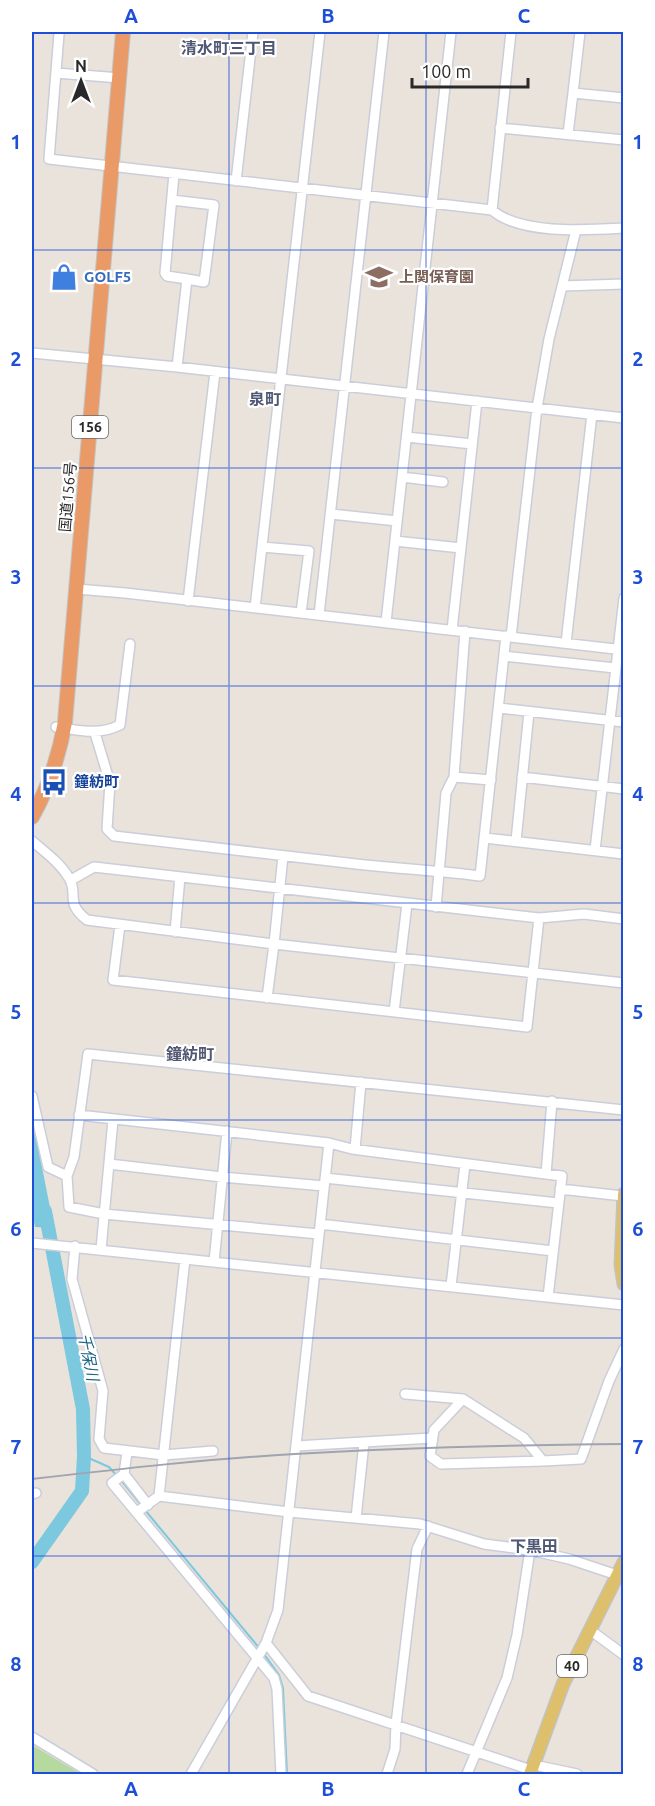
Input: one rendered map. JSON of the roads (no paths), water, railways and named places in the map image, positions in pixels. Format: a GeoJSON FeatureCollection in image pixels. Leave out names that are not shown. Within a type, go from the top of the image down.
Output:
{"type":"FeatureCollection","features":[{"type":"Feature","properties":{"kind":"highway","name":"国道156号"},"geometry":{"type":"LineString","coordinates":[[115,32],[116,78]]}},
{"type":"Feature","properties":{"kind":"highway","name":"国道156号"},"geometry":{"type":"LineString","coordinates":[[32,802],[60,728],[108,166],[116,78],[123,32]]}},
{"type":"Feature","properties":{"kind":"highway","name":"国道156号"},"geometry":{"type":"LineString","coordinates":[[32,816],[52,776],[60,728],[77,590],[92,359]]}},
{"type":"Feature","properties":{"kind":"main road"},"geometry":{"type":"LineString","coordinates":[[623,1195],[621,1265],[624,1284]]}},
{"type":"Feature","properties":{"kind":"main road","name":"40"},"geometry":{"type":"LineString","coordinates":[[532,1770],[563,1684],[624,1562]]}},
{"type":"Feature","properties":{"kind":"street"},"geometry":{"type":"LineString","coordinates":[[236,181],[253,32]]}},
{"type":"Feature","properties":{"kind":"street"},"geometry":{"type":"LineString","coordinates":[[255,608],[320,32]]}},
{"type":"Feature","properties":{"kind":"street"},"geometry":{"type":"LineString","coordinates":[[320,615],[384,32]]}},
{"type":"Feature","properties":{"kind":"street"},"geometry":{"type":"LineString","coordinates":[[386,622],[451,32]]}},
{"type":"Feature","properties":{"kind":"street"},"geometry":{"type":"LineString","coordinates":[[492,210],[511,32]]}},
{"type":"Feature","properties":{"kind":"street"},"geometry":{"type":"LineString","coordinates":[[568,134],[580,32]]}},
{"type":"Feature","properties":{"kind":"street"},"geometry":{"type":"LineString","coordinates":[[59,34],[50,159],[492,210],[498,216],[526,225],[576,230],[624,228]]}},
{"type":"Feature","properties":{"kind":"street"},"geometry":{"type":"LineString","coordinates":[[56,73],[116,78]]}},
{"type":"Feature","properties":{"kind":"street"},"geometry":{"type":"LineString","coordinates":[[573,93],[624,98]]}},
{"type":"Feature","properties":{"kind":"street"},"geometry":{"type":"LineString","coordinates":[[501,128],[624,140]]}},
{"type":"Feature","properties":{"kind":"street"},"geometry":{"type":"LineString","coordinates":[[172,200],[214,205],[204,282],[167,276],[165,273],[174,174]]}},
{"type":"Feature","properties":{"kind":"street"},"geometry":{"type":"LineString","coordinates":[[95,733],[110,783],[107,828],[114,836],[480,876],[504,656],[509,636],[537,408],[549,339],[576,230]]}},
{"type":"Feature","properties":{"kind":"street"},"geometry":{"type":"LineString","coordinates":[[177,367],[187,279]]}},
{"type":"Feature","properties":{"kind":"street"},"geometry":{"type":"LineString","coordinates":[[562,286],[624,284]]}},
{"type":"Feature","properties":{"kind":"street"},"geometry":{"type":"LineString","coordinates":[[32,352],[624,418]]}},
{"type":"Feature","properties":{"kind":"street"},"geometry":{"type":"LineString","coordinates":[[188,601],[215,372]]}},
{"type":"Feature","properties":{"kind":"street"},"geometry":{"type":"LineString","coordinates":[[452,630],[477,401]]}},
{"type":"Feature","properties":{"kind":"street"},"geometry":{"type":"LineString","coordinates":[[566,643],[592,414]]}},
{"type":"Feature","properties":{"kind":"street"},"geometry":{"type":"LineString","coordinates":[[406,437],[472,444]]}},
{"type":"Feature","properties":{"kind":"street"},"geometry":{"type":"LineString","coordinates":[[402,477],[443,482]]}},
{"type":"Feature","properties":{"kind":"street"},"geometry":{"type":"LineString","coordinates":[[331,514],[397,521]]}},
{"type":"Feature","properties":{"kind":"street"},"geometry":{"type":"LineString","coordinates":[[395,541],[461,548]]}},
{"type":"Feature","properties":{"kind":"street"},"geometry":{"type":"LineString","coordinates":[[262,547],[309,551],[301,613]]}},
{"type":"Feature","properties":{"kind":"street"},"geometry":{"type":"LineString","coordinates":[[77,590],[125,593],[620,649]]}},
{"type":"Feature","properties":{"kind":"street"},"geometry":{"type":"LineString","coordinates":[[595,850],[615,668],[620,649],[624,598]]}},
{"type":"Feature","properties":{"kind":"street"},"geometry":{"type":"LineString","coordinates":[[436,907],[446,793],[454,777],[465,631]]}},
{"type":"Feature","properties":{"kind":"street"},"geometry":{"type":"LineString","coordinates":[[60,728],[95,733],[120,725],[130,644]]}},
{"type":"Feature","properties":{"kind":"street"},"geometry":{"type":"LineString","coordinates":[[504,656],[615,668]]}},
{"type":"Feature","properties":{"kind":"street"},"geometry":{"type":"LineString","coordinates":[[498,708],[624,722]]}},
{"type":"Feature","properties":{"kind":"street"},"geometry":{"type":"LineString","coordinates":[[516,841],[529,712]]}},
{"type":"Feature","properties":{"kind":"street"},"geometry":{"type":"LineString","coordinates":[[454,777],[491,780]]}},
{"type":"Feature","properties":{"kind":"street"},"geometry":{"type":"LineString","coordinates":[[522,777],[624,789]]}},
{"type":"Feature","properties":{"kind":"street"},"geometry":{"type":"LineString","coordinates":[[485,838],[624,854]]}},
{"type":"Feature","properties":{"kind":"street"},"geometry":{"type":"LineString","coordinates":[[32,841],[55,861],[71,880],[72,901],[77,912],[87,920],[274,944],[624,983]]}},
{"type":"Feature","properties":{"kind":"street"},"geometry":{"type":"LineString","coordinates":[[267,998],[284,856]]}},
{"type":"Feature","properties":{"kind":"street"},"geometry":{"type":"LineString","coordinates":[[71,880],[94,867],[539,918],[584,914],[624,919]]}},
{"type":"Feature","properties":{"kind":"street"},"geometry":{"type":"LineString","coordinates":[[175,932],[180,877]]}},
{"type":"Feature","properties":{"kind":"street"},"geometry":{"type":"LineString","coordinates":[[394,1012],[407,903]]}},
{"type":"Feature","properties":{"kind":"street"},"geometry":{"type":"LineString","coordinates":[[120,925],[113,980],[527,1027],[539,918]]}},
{"type":"Feature","properties":{"kind":"street"},"geometry":{"type":"LineString","coordinates":[[553,1251],[457,1239],[218,1224],[104,1214],[69,1207],[67,1176],[74,1157],[88,1054],[624,1110]]}},
{"type":"Feature","properties":{"kind":"street"},"geometry":{"type":"LineString","coordinates":[[355,1149],[361,1082]]}},
{"type":"Feature","properties":{"kind":"street"},"geometry":{"type":"LineString","coordinates":[[32,1096],[48,1167],[67,1176]]}},
{"type":"Feature","properties":{"kind":"street"},"geometry":{"type":"LineString","coordinates":[[546,1174],[552,1101]]}},
{"type":"Feature","properties":{"kind":"street"},"geometry":{"type":"LineString","coordinates":[[79,1115],[329,1143],[355,1149],[562,1176],[548,1298]]}},
{"type":"Feature","properties":{"kind":"street"},"geometry":{"type":"LineString","coordinates":[[101,1249],[113,1120]]}},
{"type":"Feature","properties":{"kind":"street"},"geometry":{"type":"LineString","coordinates":[[214,1262],[227,1131]]}},
{"type":"Feature","properties":{"kind":"street"},"geometry":{"type":"LineString","coordinates":[[191,1774],[262,1650],[278,1611],[329,1143]]}},
{"type":"Feature","properties":{"kind":"street"},"geometry":{"type":"LineString","coordinates":[[109,1164],[222,1177],[325,1182],[558,1203]]}},
{"type":"Feature","properties":{"kind":"street"},"geometry":{"type":"LineString","coordinates":[[451,1286],[465,1164]]}},
{"type":"Feature","properties":{"kind":"street"},"geometry":{"type":"LineString","coordinates":[[560,1189],[623,1195]]}},
{"type":"Feature","properties":{"kind":"street"},"geometry":{"type":"LineString","coordinates":[[33,1243],[624,1305]]}},
{"type":"Feature","properties":{"kind":"street"},"geometry":{"type":"LineString","coordinates":[[70,1246],[72,1279],[103,1391],[99,1439],[104,1448],[164,1455],[213,1451]]}},
{"type":"Feature","properties":{"kind":"street"},"geometry":{"type":"LineString","coordinates":[[137,1512],[159,1496],[185,1259]]}},
{"type":"Feature","properties":{"kind":"street"},"geometry":{"type":"LineString","coordinates":[[463,1399],[434,1430],[430,1456],[441,1464],[581,1459],[609,1381],[624,1349]]}},
{"type":"Feature","properties":{"kind":"street"},"geometry":{"type":"LineString","coordinates":[[405,1394],[463,1399],[524,1438],[543,1461]]}},
{"type":"Feature","properties":{"kind":"street"},"geometry":{"type":"LineString","coordinates":[[296,1446],[432,1438]]}},
{"type":"Feature","properties":{"kind":"street"},"geometry":{"type":"LineString","coordinates":[[356,1518],[364,1443]]}},
{"type":"Feature","properties":{"kind":"street"},"geometry":{"type":"LineString","coordinates":[[127,1452],[124,1474],[112,1483],[262,1650],[308,1696],[532,1770],[577,1774]]}},
{"type":"Feature","properties":{"kind":"street"},"geometry":{"type":"LineString","coordinates":[[124,1474],[148,1505]]}},
{"type":"Feature","properties":{"kind":"street"},"geometry":{"type":"LineString","coordinates":[[159,1496],[289,1512],[420,1524],[484,1544],[530,1550],[569,1559],[617,1575]]}},
{"type":"Feature","properties":{"kind":"street"},"geometry":{"type":"LineString","coordinates":[[387,1774],[395,1749],[417,1549],[428,1526]]}},
{"type":"Feature","properties":{"kind":"street"},"geometry":{"type":"LineString","coordinates":[[467,1774],[507,1678],[517,1635],[530,1550]]}},
{"type":"Feature","properties":{"kind":"street"},"geometry":{"type":"LineString","coordinates":[[590,1630],[624,1655]]}},
{"type":"Feature","properties":{"kind":"street"},"geometry":{"type":"LineString","coordinates":[[262,1650],[277,1689],[281,1774]]}},
{"type":"Feature","properties":{"kind":"street"},"geometry":{"type":"LineString","coordinates":[[32,1737],[93,1774]]}},
{"type":"Feature","properties":{"kind":"water"},"geometry":{"type":"Polygon","coordinates":[[[32,1116],[54,1228],[35,1227],[32,1212],[32,1116]]]}},
{"type":"Feature","properties":{"kind":"waterway","name":"千保川"},"geometry":{"type":"LineString","coordinates":[[32,1562],[82,1491],[84,1456],[83,1409],[45,1211]]}},
{"type":"Feature","properties":{"kind":"waterway"},"geometry":{"type":"LineString","coordinates":[[84,1456],[109,1467],[117,1476]]}},
{"type":"Feature","properties":{"kind":"waterway"},"geometry":{"type":"LineString","coordinates":[[121,1480],[142,1506]]}},
{"type":"Feature","properties":{"kind":"waterway"},"geometry":{"type":"LineString","coordinates":[[145,1510],[260,1649]]}},
{"type":"Feature","properties":{"kind":"waterway"},"geometry":{"type":"LineString","coordinates":[[264,1654],[279,1675],[283,1688],[287,1774]]}},
{"type":"Feature","properties":{"kind":"railway"},"geometry":{"type":"LineString","coordinates":[[32,1479],[196,1461],[295,1454],[459,1447],[624,1444]]}},
{"type":"Feature","properties":{"kind":"place","name":"GOLF5"},"geometry":{"type":"Point","coordinates":[64,277]}},
{"type":"Feature","properties":{"kind":"place","name":"上関保育園"},"geometry":{"type":"Point","coordinates":[379,277]}},
{"type":"Feature","properties":{"kind":"place","name":"鐘紡町"},"geometry":{"type":"Point","coordinates":[54,782]}},
{"type":"Feature","properties":{"kind":"district","name":"清水町三丁目"},"geometry":{"type":"Point","coordinates":[229,48]}},
{"type":"Feature","properties":{"kind":"district","name":"泉町"},"geometry":{"type":"Point","coordinates":[265,399]}},
{"type":"Feature","properties":{"kind":"district","name":"鐘紡町"},"geometry":{"type":"Point","coordinates":[190,1054]}},
{"type":"Feature","properties":{"kind":"district","name":"下黒田"},"geometry":{"type":"Point","coordinates":[534,1546]}}]}
